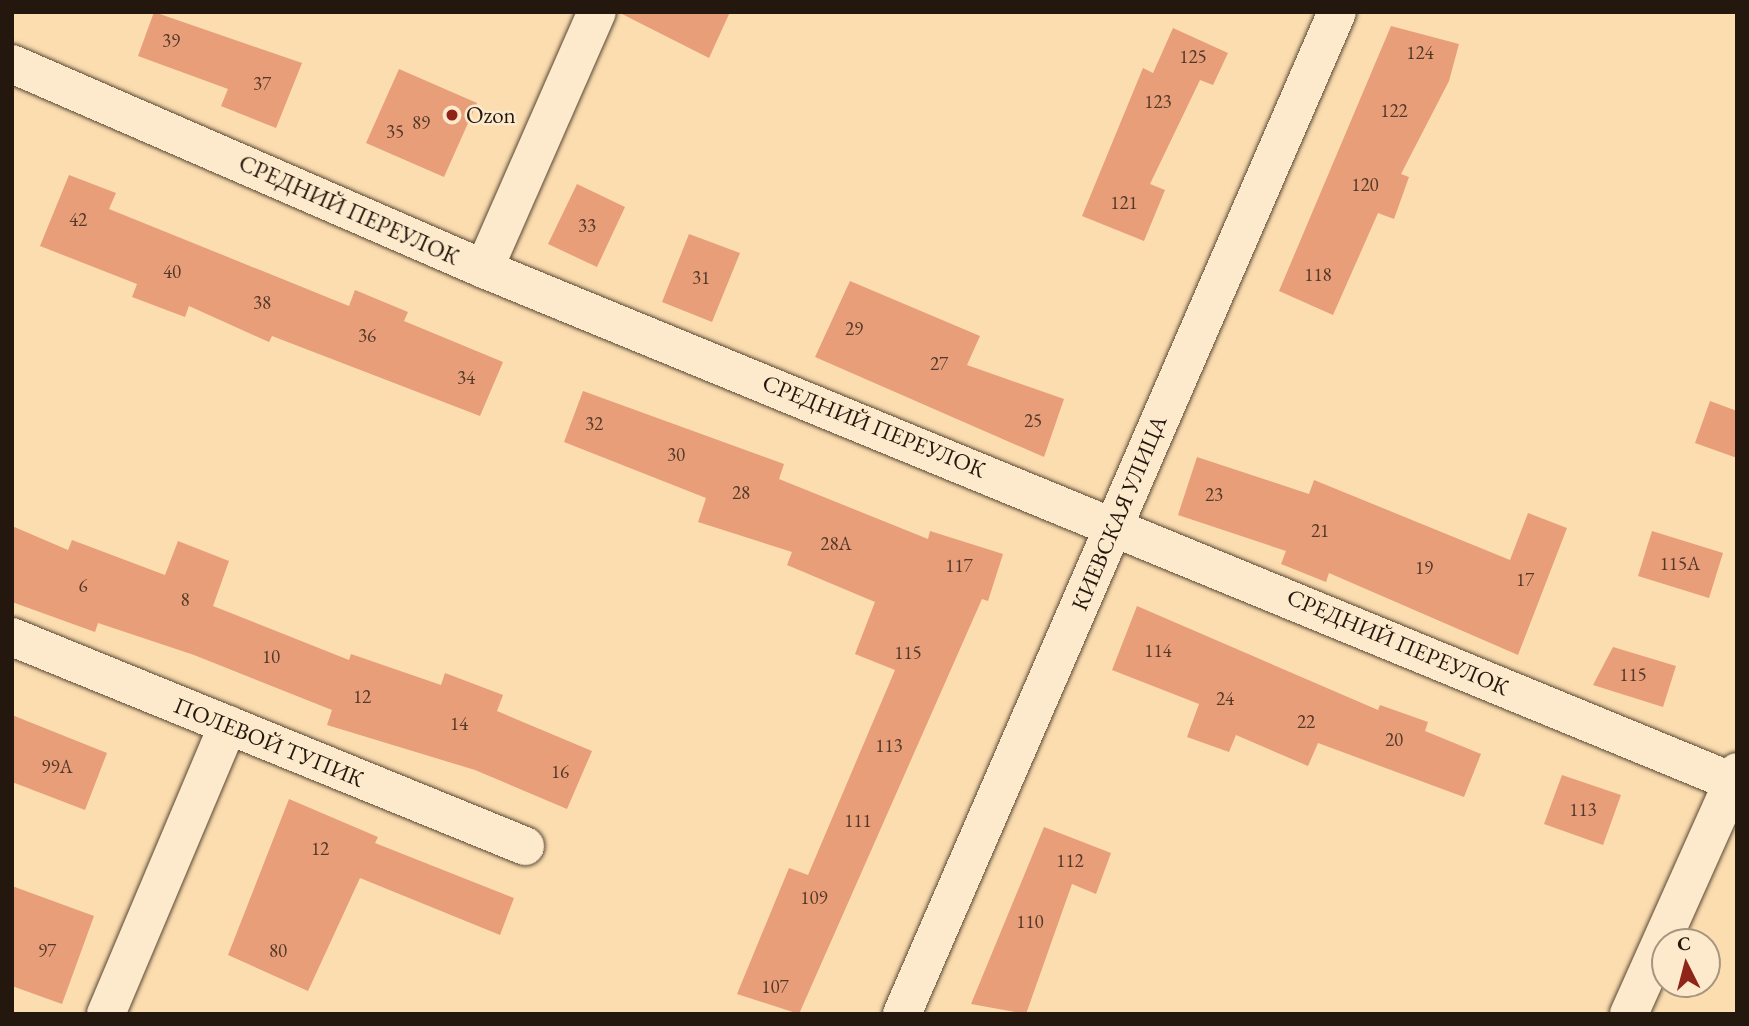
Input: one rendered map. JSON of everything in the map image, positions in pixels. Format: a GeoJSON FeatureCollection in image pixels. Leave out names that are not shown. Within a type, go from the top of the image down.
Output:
{"type":"FeatureCollection","features":[{"type":"Feature","properties":{"kind":"street"},"geometry":{"type":"LineString","coordinates":[[484,269],[597,12]]}},
{"type":"Feature","properties":{"kind":"street","name":"КИЕВСКАЯ УЛИЦА"},"geometry":{"type":"LineString","coordinates":[[902,1014],[1337,12]]}},
{"type":"Feature","properties":{"kind":"street","name":"СРЕДНИЙ ПЕРЕУЛОК"},"geometry":{"type":"LineString","coordinates":[[12,64],[484,269],[1115,523],[1735,779]]}},
{"type":"Feature","properties":{"kind":"street","name":"ПОЛЕВОЙ ТУПИК"},"geometry":{"type":"LineString","coordinates":[[12,637],[525,846]]}},
{"type":"Feature","properties":{"kind":"street"},"geometry":{"type":"LineString","coordinates":[[106,1014],[228,725]]}},
{"type":"Feature","properties":{"kind":"street"},"geometry":{"type":"LineString","coordinates":[[1629,1014],[1735,779]]}},
{"type":"Feature","properties":{"kind":"building"},"geometry":{"type":"Polygon","coordinates":[[[154,12],[302,63],[276,128],[221,106],[228,89],[138,56],[154,12]]]}},
{"type":"Feature","properties":{"kind":"building"},"geometry":{"type":"Polygon","coordinates":[[[618,12],[730,12],[709,58],[618,12]]]}},
{"type":"Feature","properties":{"kind":"building"},"geometry":{"type":"Polygon","coordinates":[[[1391,26],[1459,44],[1449,81],[1401,174],[1409,177],[1394,219],[1378,213],[1333,315],[1279,291],[1391,26]]]}},
{"type":"Feature","properties":{"kind":"building"},"geometry":{"type":"Polygon","coordinates":[[[1173,28],[1228,53],[1213,85],[1200,80],[1150,184],[1165,190],[1144,241],[1082,216],[1143,68],[1153,73],[1173,28]]]}},
{"type":"Feature","properties":{"kind":"building"},"geometry":{"type":"Polygon","coordinates":[[[399,69],[477,103],[444,177],[366,143],[399,69]]]}},
{"type":"Feature","properties":{"kind":"building"},"geometry":{"type":"Polygon","coordinates":[[[69,175],[116,193],[109,209],[349,306],[355,290],[408,312],[404,321],[503,362],[480,416],[272,336],[269,342],[189,306],[185,317],[132,297],[137,284],[40,246],[69,175]]]}},
{"type":"Feature","properties":{"kind":"building"},"geometry":{"type":"Polygon","coordinates":[[[577,184],[625,207],[597,267],[548,244],[577,184]]]}},
{"type":"Feature","properties":{"kind":"building"},"geometry":{"type":"Polygon","coordinates":[[[689,234],[740,253],[712,322],[662,302],[689,234]]]}},
{"type":"Feature","properties":{"kind":"building"},"geometry":{"type":"Polygon","coordinates":[[[850,281],[980,336],[967,365],[1064,399],[1044,457],[815,357],[850,281]]]}},
{"type":"Feature","properties":{"kind":"building"},"geometry":{"type":"Polygon","coordinates":[[[583,391],[784,464],[779,479],[928,539],[930,531],[1003,554],[988,601],[982,599],[799,1014],[737,994],[789,868],[808,875],[895,670],[855,654],[875,602],[787,565],[792,552],[698,522],[706,498],[564,442],[583,391]]]}},
{"type":"Feature","properties":{"kind":"building"},"geometry":{"type":"Polygon","coordinates":[[[1710,401],[1737,411],[1737,458],[1695,443],[1710,401]]]}},
{"type":"Feature","properties":{"kind":"building"},"geometry":{"type":"Polygon","coordinates":[[[1197,457],[1309,494],[1314,480],[1510,560],[1528,513],[1567,528],[1518,655],[1329,573],[1326,582],[1281,564],[1286,551],[1178,515],[1197,457]]]}},
{"type":"Feature","properties":{"kind":"building"},"geometry":{"type":"Polygon","coordinates":[[[12,526],[68,550],[72,540],[165,575],[178,541],[229,561],[213,606],[349,660],[351,654],[441,685],[445,673],[503,695],[497,711],[592,751],[567,809],[475,770],[327,725],[332,710],[194,655],[98,623],[95,632],[12,602],[12,526]]]}},
{"type":"Feature","properties":{"kind":"building"},"geometry":{"type":"Polygon","coordinates":[[[1652,531],[1723,553],[1709,598],[1638,576],[1652,531]]]}},
{"type":"Feature","properties":{"kind":"building"},"geometry":{"type":"Polygon","coordinates":[[[1137,606],[1378,710],[1380,705],[1428,722],[1425,731],[1481,754],[1464,797],[1318,743],[1308,766],[1236,735],[1229,752],[1187,737],[1199,704],[1112,670],[1137,606]]]}},
{"type":"Feature","properties":{"kind":"building"},"geometry":{"type":"Polygon","coordinates":[[[1613,647],[1676,666],[1663,707],[1593,685],[1613,647]]]}},
{"type":"Feature","properties":{"kind":"building"},"geometry":{"type":"Polygon","coordinates":[[[12,715],[107,753],[85,810],[12,782],[12,715]]]}},
{"type":"Feature","properties":{"kind":"building"},"geometry":{"type":"Polygon","coordinates":[[[1562,775],[1621,795],[1603,845],[1544,824],[1562,775]]]}},
{"type":"Feature","properties":{"kind":"building"},"geometry":{"type":"Polygon","coordinates":[[[289,799],[378,837],[375,843],[514,898],[500,935],[360,878],[308,991],[228,955],[289,799]]]}},
{"type":"Feature","properties":{"kind":"building"},"geometry":{"type":"Polygon","coordinates":[[[1044,827],[1111,853],[1096,894],[1072,884],[1026,1014],[971,1004],[1044,827]]]}},
{"type":"Feature","properties":{"kind":"building"},"geometry":{"type":"Polygon","coordinates":[[[12,886],[94,916],[62,1004],[12,986],[12,886]]]}},
{"type":"Feature","properties":{"kind":"place","name":"Ozon"},"geometry":{"type":"Point","coordinates":[452,115]}}]}
